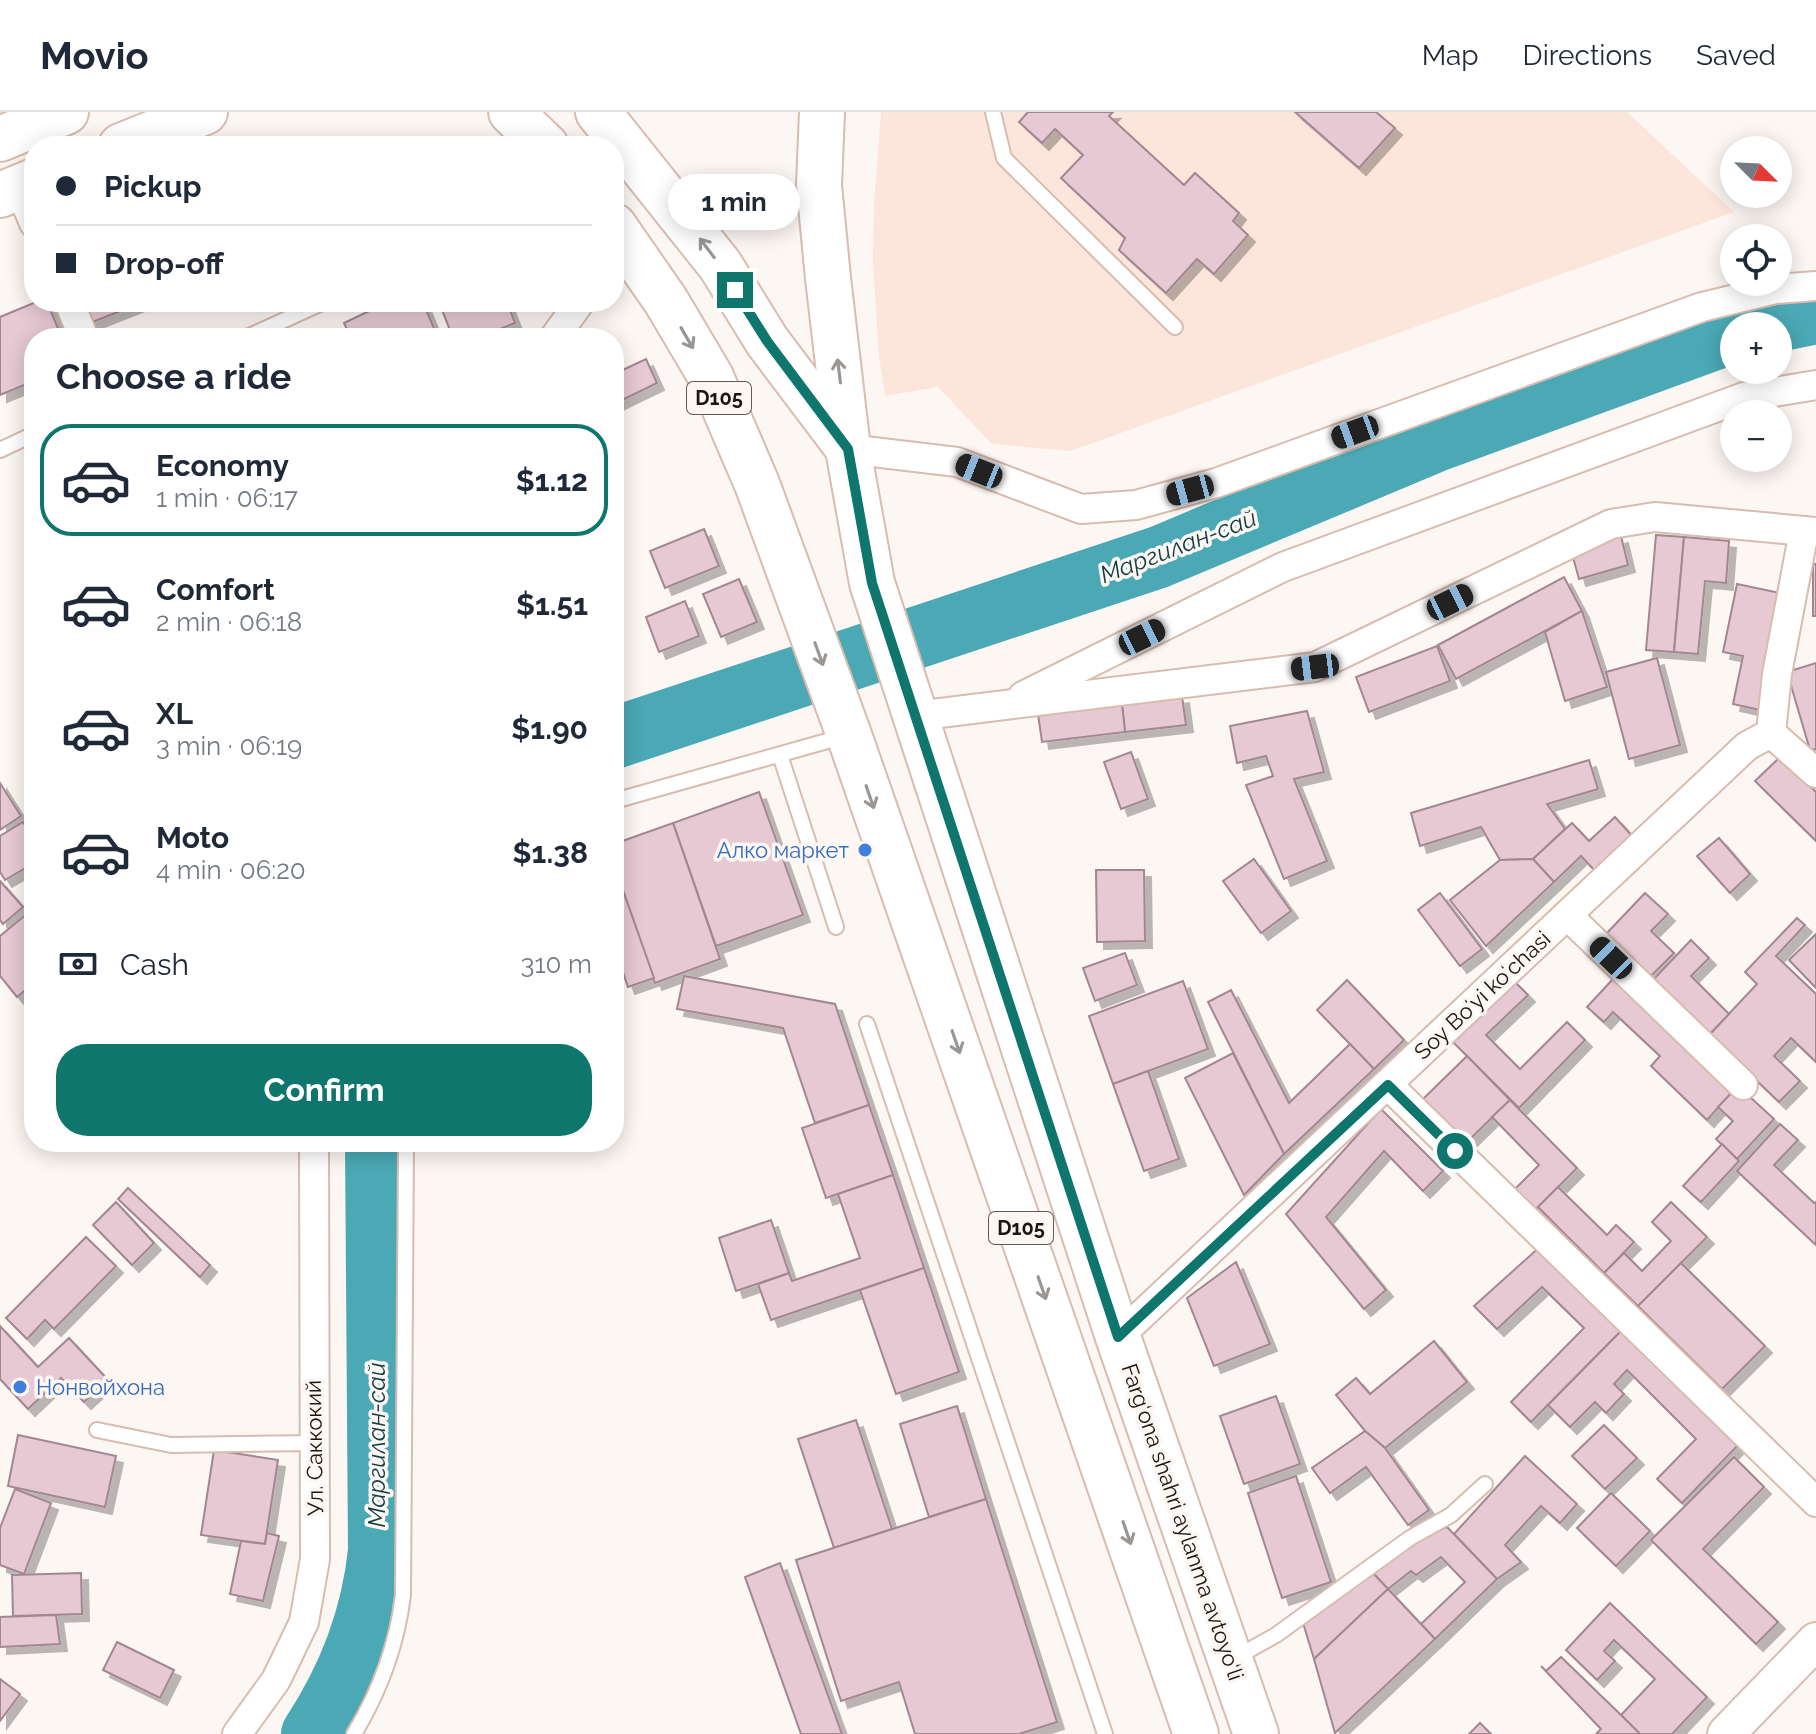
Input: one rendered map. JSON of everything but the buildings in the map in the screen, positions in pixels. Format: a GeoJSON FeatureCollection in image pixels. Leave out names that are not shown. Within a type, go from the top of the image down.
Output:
{"type":"FeatureCollection","features":[{"type":"Feature","properties":{"kind":"main road"},"geometry":{"type":"LineString","coordinates":[[0,139],[66,112]]}},
{"type":"Feature","properties":{"kind":"main road"},"geometry":{"type":"LineString","coordinates":[[146,136],[205,112]]}},
{"type":"Feature","properties":{"kind":"main road"},"geometry":{"type":"LineString","coordinates":[[511,112],[536,136]]}},
{"type":"Feature","properties":{"kind":"main road","name":"D105"},"geometry":{"type":"LineString","coordinates":[[598,112],[620,136]]}},
{"type":"Feature","properties":{"kind":"main road"},"geometry":{"type":"LineString","coordinates":[[822,112],[819,185],[848,449]]}},
{"type":"Feature","properties":{"kind":"main road","name":"D105"},"geometry":{"type":"LineString","coordinates":[[624,141],[720,265],[767,341],[848,449],[872,583],[916,716]]}},
{"type":"Feature","properties":{"kind":"main road","name":"D105"},"geometry":{"type":"LineString","coordinates":[[624,253],[666,301],[711,377],[757,484],[846,729],[1196,1734]]}},
{"type":"Feature","properties":{"kind":"main road","name":"Farg‘ona shahri aylanma avtoyo‘li"},"geometry":{"type":"LineString","coordinates":[[916,716],[1118,1337],[1256,1734]]}},
{"type":"Feature","properties":{"kind":"street"},"geometry":{"type":"LineString","coordinates":[[848,449],[957,462],[1081,509],[1136,505],[1216,483],[1702,307],[1776,289],[1816,286]]}},
{"type":"Feature","properties":{"kind":"street"},"geometry":{"type":"LineString","coordinates":[[1001,707],[1283,567],[1744,397],[1816,385]]}},
{"type":"Feature","properties":{"kind":"street"},"geometry":{"type":"LineString","coordinates":[[916,716],[1315,667],[1611,524],[1655,517],[1810,531],[1777,674],[1771,733],[1816,773]]}},
{"type":"Feature","properties":{"kind":"street","name":"Soy Boʻyi koʻchasi"},"geometry":{"type":"LineString","coordinates":[[1118,1337],[1747,746],[1771,733]]}},
{"type":"Feature","properties":{"kind":"street"},"geometry":{"type":"LineString","coordinates":[[1567,915],[1743,1085]]}},
{"type":"Feature","properties":{"kind":"street"},"geometry":{"type":"LineString","coordinates":[[1388,1085],[1816,1502]]}},
{"type":"Feature","properties":{"kind":"street","name":"Ул. Саккокий"},"geometry":{"type":"LineString","coordinates":[[237,1734],[276,1680],[304,1622],[315,1559],[314,1152]]}},
{"type":"Feature","properties":{"kind":"street"},"geometry":{"type":"LineString","coordinates":[[1726,1734],[1816,1641]]}},
{"type":"Feature","properties":{"kind":"lane"},"geometry":{"type":"LineString","coordinates":[[993,112],[1004,158],[1175,327]]}},
{"type":"Feature","properties":{"kind":"lane"},"geometry":{"type":"LineString","coordinates":[[267,328],[302,312]]}},
{"type":"Feature","properties":{"kind":"lane"},"geometry":{"type":"LineString","coordinates":[[0,450],[24,439]]}},
{"type":"Feature","properties":{"kind":"lane"},"geometry":{"type":"LineString","coordinates":[[624,798],[780,755],[846,729]]}},
{"type":"Feature","properties":{"kind":"lane"},"geometry":{"type":"LineString","coordinates":[[780,755],[836,927]]}},
{"type":"Feature","properties":{"kind":"lane"},"geometry":{"type":"LineString","coordinates":[[867,1024],[1105,1734]]}},
{"type":"Feature","properties":{"kind":"lane"},"geometry":{"type":"LineString","coordinates":[[354,1734],[365,1716],[399,1632],[403,1595],[406,1152]]}},
{"type":"Feature","properties":{"kind":"lane"},"geometry":{"type":"LineString","coordinates":[[97,1430],[171,1445],[313,1443]]}},
{"type":"Feature","properties":{"kind":"lane"},"geometry":{"type":"LineString","coordinates":[[1231,1660],[1276,1635],[1410,1538],[1451,1515],[1485,1484]]}},
{"type":"Feature","properties":{"kind":"shaded area"},"geometry":{"type":"Polygon","coordinates":[[[881,112],[1627,112],[1720,199],[1720,208],[1730,208],[1734,212],[1071,451],[992,444],[938,387],[885,396],[873,264],[881,112]]]}},
{"type":"Feature","properties":{"kind":"waterway","name":"Маргилан-сай"},"geometry":{"type":"LineString","coordinates":[[1792,318],[1816,313]]}},
{"type":"Feature","properties":{"kind":"waterway","name":"Маргилан-сай"},"geometry":{"type":"LineString","coordinates":[[624,735],[1159,557],[1436,441],[1720,337]]}},
{"type":"Feature","properties":{"kind":"waterway","name":"Маргилан-сай"},"geometry":{"type":"LineString","coordinates":[[312,1734],[337,1691],[357,1647],[371,1600],[379,1551],[376,1152]]}},
{"type":"Feature","properties":{"kind":"place","name":"Алко маркет"},"geometry":{"type":"Point","coordinates":[865,850]}},
{"type":"Feature","properties":{"kind":"place","name":"Нонвойхона"},"geometry":{"type":"Point","coordinates":[20,1387]}},
{"type":"Feature","properties":{"kind":"route"},"geometry":{"type":"LineString","coordinates":[[735,290],[767,341],[848,449],[872,583],[1118,1337],[1388,1085],[1455,1151]]}}]}
